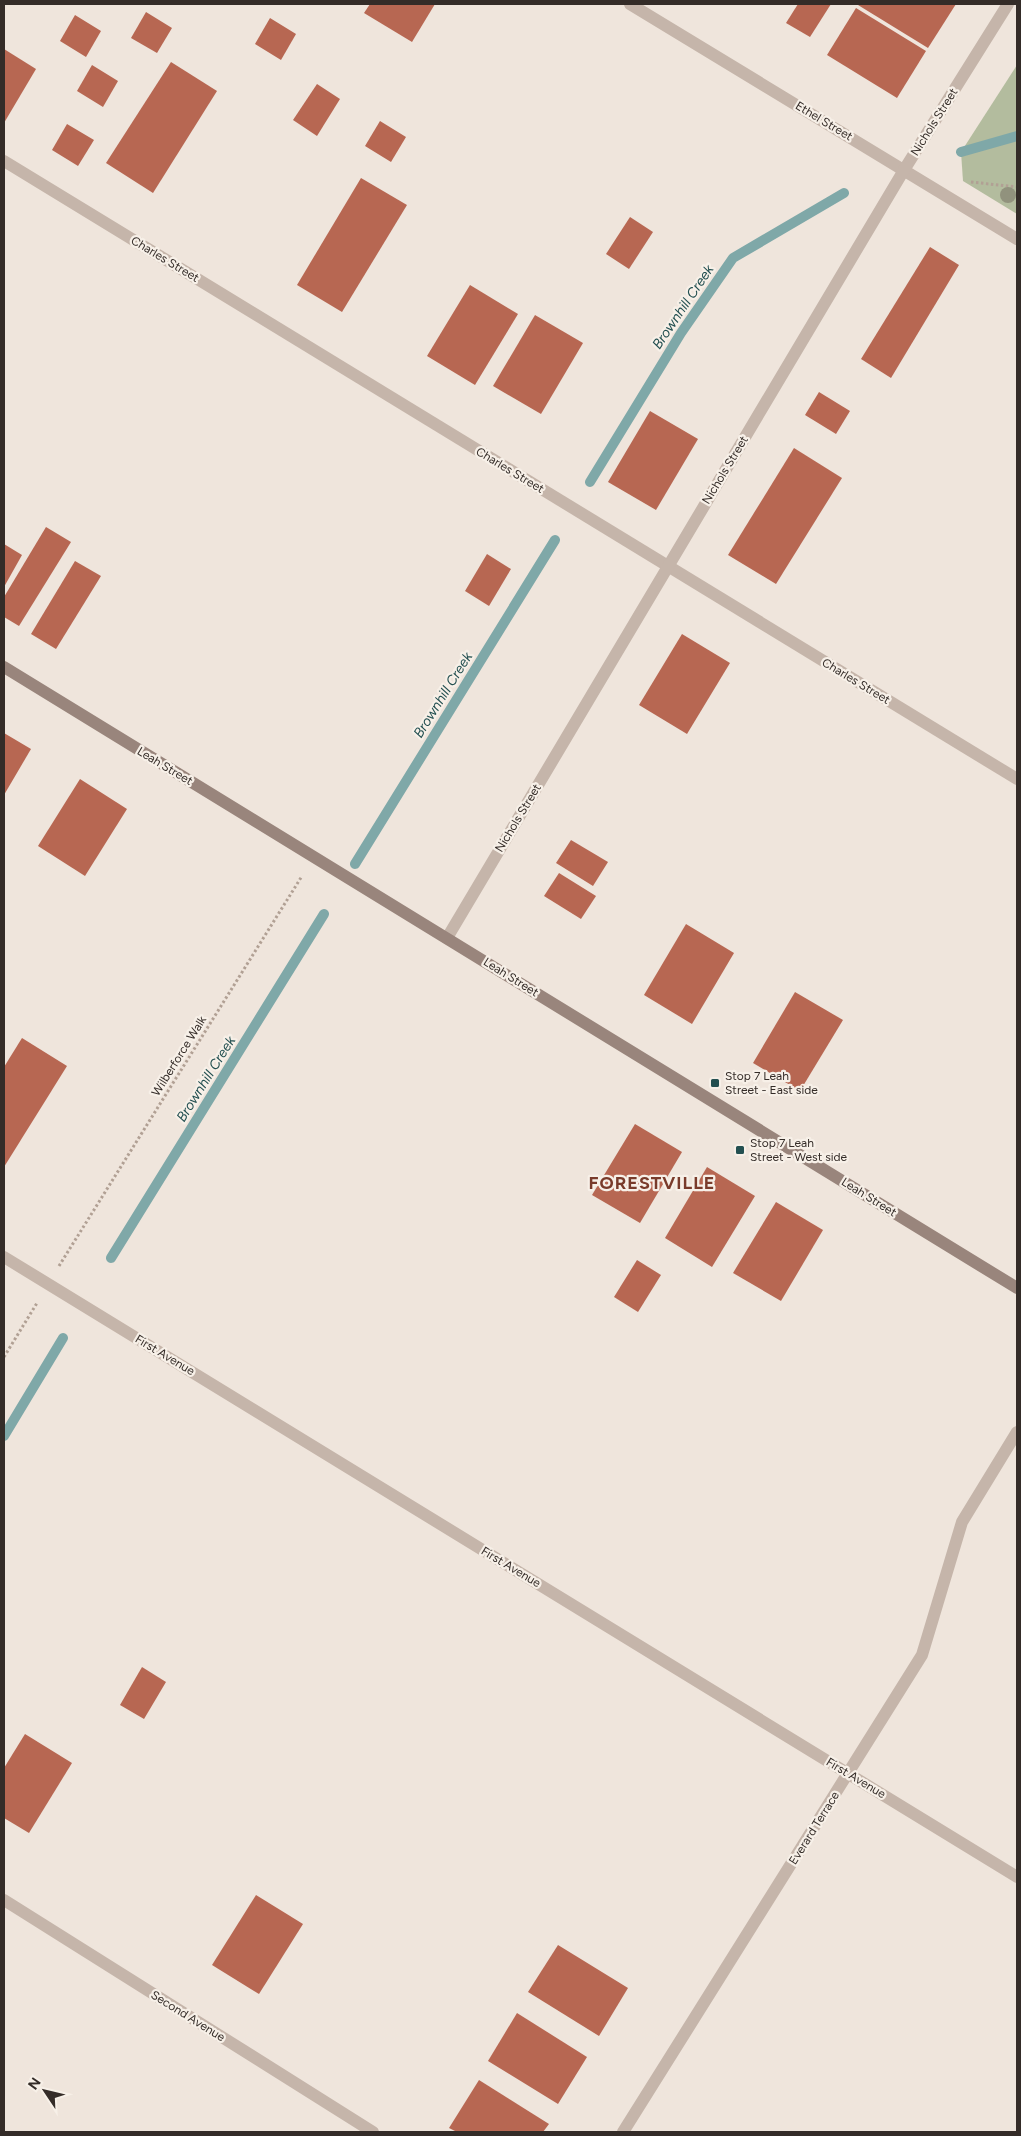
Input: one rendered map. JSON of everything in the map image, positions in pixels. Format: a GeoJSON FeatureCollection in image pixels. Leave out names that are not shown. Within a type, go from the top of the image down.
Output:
{"type":"FeatureCollection","features":[{"type":"Feature","properties":{"kind":"street","name":"Ethel Street"},"geometry":{"type":"LineString","coordinates":[[630,4],[1017,239]]}},
{"type":"Feature","properties":{"kind":"street","name":"Nichols Street"},"geometry":{"type":"LineString","coordinates":[[447,938],[904,170],[1008,4]]}},
{"type":"Feature","properties":{"kind":"street","name":"Charles Street"},"geometry":{"type":"LineString","coordinates":[[4,161],[1017,779]]}},
{"type":"Feature","properties":{"kind":"street","name":"Leah Street"},"geometry":{"type":"LineString","coordinates":[[4,667],[1017,1288]]}},
{"type":"Feature","properties":{"kind":"street","name":"First Avenue"},"geometry":{"type":"LineString","coordinates":[[4,1257],[1017,1877]]}},
{"type":"Feature","properties":{"kind":"street","name":"Everard Terrace"},"geometry":{"type":"LineString","coordinates":[[623,2132],[922,1655],[962,1522],[1017,1432]]}},
{"type":"Feature","properties":{"kind":"street","name":"Second Avenue"},"geometry":{"type":"LineString","coordinates":[[4,1900],[373,2132]]}},
{"type":"Feature","properties":{"kind":"path","name":"Wilberforce Walk"},"geometry":{"type":"LineString","coordinates":[[60,1265],[314,856]]}},
{"type":"Feature","properties":{"kind":"path"},"geometry":{"type":"LineString","coordinates":[[4,1357],[39,1300]]}},
{"type":"Feature","properties":{"kind":"green space"},"geometry":{"type":"Polygon","coordinates":[[[1017,65],[1017,214],[963,181],[961,152],[1017,65]]]}},
{"type":"Feature","properties":{"kind":"building"},"geometry":{"type":"Polygon","coordinates":[[[370,4],[435,4],[412,42],[364,13],[370,4]]]}},
{"type":"Feature","properties":{"kind":"building"},"geometry":{"type":"Polygon","coordinates":[[[798,4],[831,4],[810,37],[786,23],[798,4]]]}},
{"type":"Feature","properties":{"kind":"building"},"geometry":{"type":"Polygon","coordinates":[[[859,4],[956,4],[928,48],[859,4]]]}},
{"type":"Feature","properties":{"kind":"building"},"geometry":{"type":"Polygon","coordinates":[[[856,8],[926,51],[897,98],[827,55],[856,8]]]}},
{"type":"Feature","properties":{"kind":"building"},"geometry":{"type":"Polygon","coordinates":[[[146,12],[172,28],[157,53],[131,38],[146,12]]]}},
{"type":"Feature","properties":{"kind":"building"},"geometry":{"type":"Polygon","coordinates":[[[75,15],[101,31],[86,57],[60,41],[75,15]]]}},
{"type":"Feature","properties":{"kind":"building"},"geometry":{"type":"Polygon","coordinates":[[[270,18],[296,34],[281,60],[255,44],[270,18]]]}},
{"type":"Feature","properties":{"kind":"building"},"geometry":{"type":"Polygon","coordinates":[[[4,49],[36,69],[4,123],[4,49]]]}},
{"type":"Feature","properties":{"kind":"building"},"geometry":{"type":"Polygon","coordinates":[[[171,62],[217,91],[153,193],[106,163],[171,62]]]}},
{"type":"Feature","properties":{"kind":"building"},"geometry":{"type":"Polygon","coordinates":[[[92,65],[118,81],[103,107],[77,91],[92,65]]]}},
{"type":"Feature","properties":{"kind":"building"},"geometry":{"type":"Polygon","coordinates":[[[317,84],[340,99],[317,136],[293,120],[317,84]]]}},
{"type":"Feature","properties":{"kind":"building"},"geometry":{"type":"Polygon","coordinates":[[[380,121],[406,137],[391,162],[365,146],[380,121]]]}},
{"type":"Feature","properties":{"kind":"building"},"geometry":{"type":"Polygon","coordinates":[[[67,124],[94,140],[78,166],[52,150],[67,124]]]}},
{"type":"Feature","properties":{"kind":"building"},"geometry":{"type":"Polygon","coordinates":[[[361,178],[407,205],[342,312],[297,285],[361,178]]]}},
{"type":"Feature","properties":{"kind":"building"},"geometry":{"type":"Polygon","coordinates":[[[630,217],[653,232],[629,269],[606,254],[630,217]]]}},
{"type":"Feature","properties":{"kind":"building"},"geometry":{"type":"Polygon","coordinates":[[[930,247],[959,265],[891,378],[861,359],[930,247]]]}},
{"type":"Feature","properties":{"kind":"building"},"geometry":{"type":"Polygon","coordinates":[[[470,285],[518,314],[475,385],[427,356],[470,285]]]}},
{"type":"Feature","properties":{"kind":"building"},"geometry":{"type":"Polygon","coordinates":[[[535,315],[583,343],[541,414],[493,386],[535,315]]]}},
{"type":"Feature","properties":{"kind":"building"},"geometry":{"type":"Polygon","coordinates":[[[819,392],[850,411],[836,434],[805,415],[819,392]]]}},
{"type":"Feature","properties":{"kind":"building"},"geometry":{"type":"Polygon","coordinates":[[[650,411],[698,439],[656,510],[608,482],[650,411]]]}},
{"type":"Feature","properties":{"kind":"building"},"geometry":{"type":"Polygon","coordinates":[[[794,448],[842,478],[776,584],[728,555],[794,448]]]}},
{"type":"Feature","properties":{"kind":"building"},"geometry":{"type":"Polygon","coordinates":[[[46,527],[71,542],[19,626],[4,617],[4,597],[46,527]]]}},
{"type":"Feature","properties":{"kind":"building"},"geometry":{"type":"Polygon","coordinates":[[[4,544],[22,555],[4,587],[4,544]]]}},
{"type":"Feature","properties":{"kind":"building"},"geometry":{"type":"Polygon","coordinates":[[[487,554],[511,569],[489,606],[465,591],[487,554]]]}},
{"type":"Feature","properties":{"kind":"building"},"geometry":{"type":"Polygon","coordinates":[[[75,561],[101,576],[56,649],[31,634],[75,561]]]}},
{"type":"Feature","properties":{"kind":"building"},"geometry":{"type":"Polygon","coordinates":[[[682,634],[730,663],[687,734],[639,705],[682,634]]]}},
{"type":"Feature","properties":{"kind":"building"},"geometry":{"type":"Polygon","coordinates":[[[4,733],[31,749],[4,795],[4,733]]]}},
{"type":"Feature","properties":{"kind":"building"},"geometry":{"type":"Polygon","coordinates":[[[80,779],[127,809],[85,876],[38,846],[80,779]]]}},
{"type":"Feature","properties":{"kind":"building"},"geometry":{"type":"Polygon","coordinates":[[[571,840],[608,862],[593,886],[556,863],[571,840]]]}},
{"type":"Feature","properties":{"kind":"building"},"geometry":{"type":"Polygon","coordinates":[[[559,873],[596,896],[581,919],[544,896],[559,873]]]}},
{"type":"Feature","properties":{"kind":"building"},"geometry":{"type":"Polygon","coordinates":[[[686,924],[734,953],[692,1024],[644,995],[686,924]]]}},
{"type":"Feature","properties":{"kind":"building"},"geometry":{"type":"Polygon","coordinates":[[[795,992],[843,1020],[800,1091],[753,1063],[795,992]]]}},
{"type":"Feature","properties":{"kind":"building"},"geometry":{"type":"Polygon","coordinates":[[[22,1038],[67,1066],[4,1167],[4,1067],[22,1038]]]}},
{"type":"Feature","properties":{"kind":"building"},"geometry":{"type":"Polygon","coordinates":[[[635,1124],[682,1152],[640,1223],[592,1195],[635,1124]]]}},
{"type":"Feature","properties":{"kind":"building"},"geometry":{"type":"Polygon","coordinates":[[[707,1167],[755,1196],[712,1267],[665,1238],[707,1167]]]}},
{"type":"Feature","properties":{"kind":"building"},"geometry":{"type":"Polygon","coordinates":[[[776,1202],[823,1230],[781,1301],[733,1273],[776,1202]]]}},
{"type":"Feature","properties":{"kind":"building"},"geometry":{"type":"Polygon","coordinates":[[[637,1260],[661,1275],[638,1312],[614,1297],[637,1260]]]}},
{"type":"Feature","properties":{"kind":"building"},"geometry":{"type":"Polygon","coordinates":[[[142,1667],[166,1682],[144,1719],[120,1705],[142,1667]]]}},
{"type":"Feature","properties":{"kind":"building"},"geometry":{"type":"Polygon","coordinates":[[[25,1734],[72,1763],[29,1833],[4,1818],[4,1768],[25,1734]]]}},
{"type":"Feature","properties":{"kind":"building"},"geometry":{"type":"Polygon","coordinates":[[[256,1895],[303,1924],[259,1994],[212,1965],[256,1895]]]}},
{"type":"Feature","properties":{"kind":"building"},"geometry":{"type":"Polygon","coordinates":[[[558,1945],[628,1988],[599,2036],[528,1992],[558,1945]]]}},
{"type":"Feature","properties":{"kind":"building"},"geometry":{"type":"Polygon","coordinates":[[[517,2013],[587,2057],[558,2104],[488,2061],[517,2013]]]}},
{"type":"Feature","properties":{"kind":"building"},"geometry":{"type":"Polygon","coordinates":[[[479,2080],[549,2124],[543,2132],[457,2132],[449,2128],[479,2080]]]}},
{"type":"Feature","properties":{"kind":"waterway","name":"Brownhill Creek"},"geometry":{"type":"LineString","coordinates":[[961,152],[1017,136]]}},
{"type":"Feature","properties":{"kind":"waterway","name":"Brownhill Creek"},"geometry":{"type":"LineString","coordinates":[[590,482],[681,333],[733,258],[844,193]]}},
{"type":"Feature","properties":{"kind":"waterway","name":"Brownhill Creek"},"geometry":{"type":"LineString","coordinates":[[355,864],[555,540]]}},
{"type":"Feature","properties":{"kind":"waterway","name":"Brownhill Creek"},"geometry":{"type":"LineString","coordinates":[[111,1258],[324,914]]}},
{"type":"Feature","properties":{"kind":"waterway","name":"Brownhill Creek"},"geometry":{"type":"LineString","coordinates":[[4,1436],[63,1338]]}},
{"type":"Feature","properties":{"kind":"place","name":"Stop 7 Leah Street - East side"},"geometry":{"type":"Point","coordinates":[715,1083]}},
{"type":"Feature","properties":{"kind":"place","name":"Stop 7 Leah Street - West side"},"geometry":{"type":"Point","coordinates":[740,1150]}},
{"type":"Feature","properties":{"kind":"district","name":"FORESTVILLE"},"geometry":{"type":"Point","coordinates":[652,1183]}}]}
